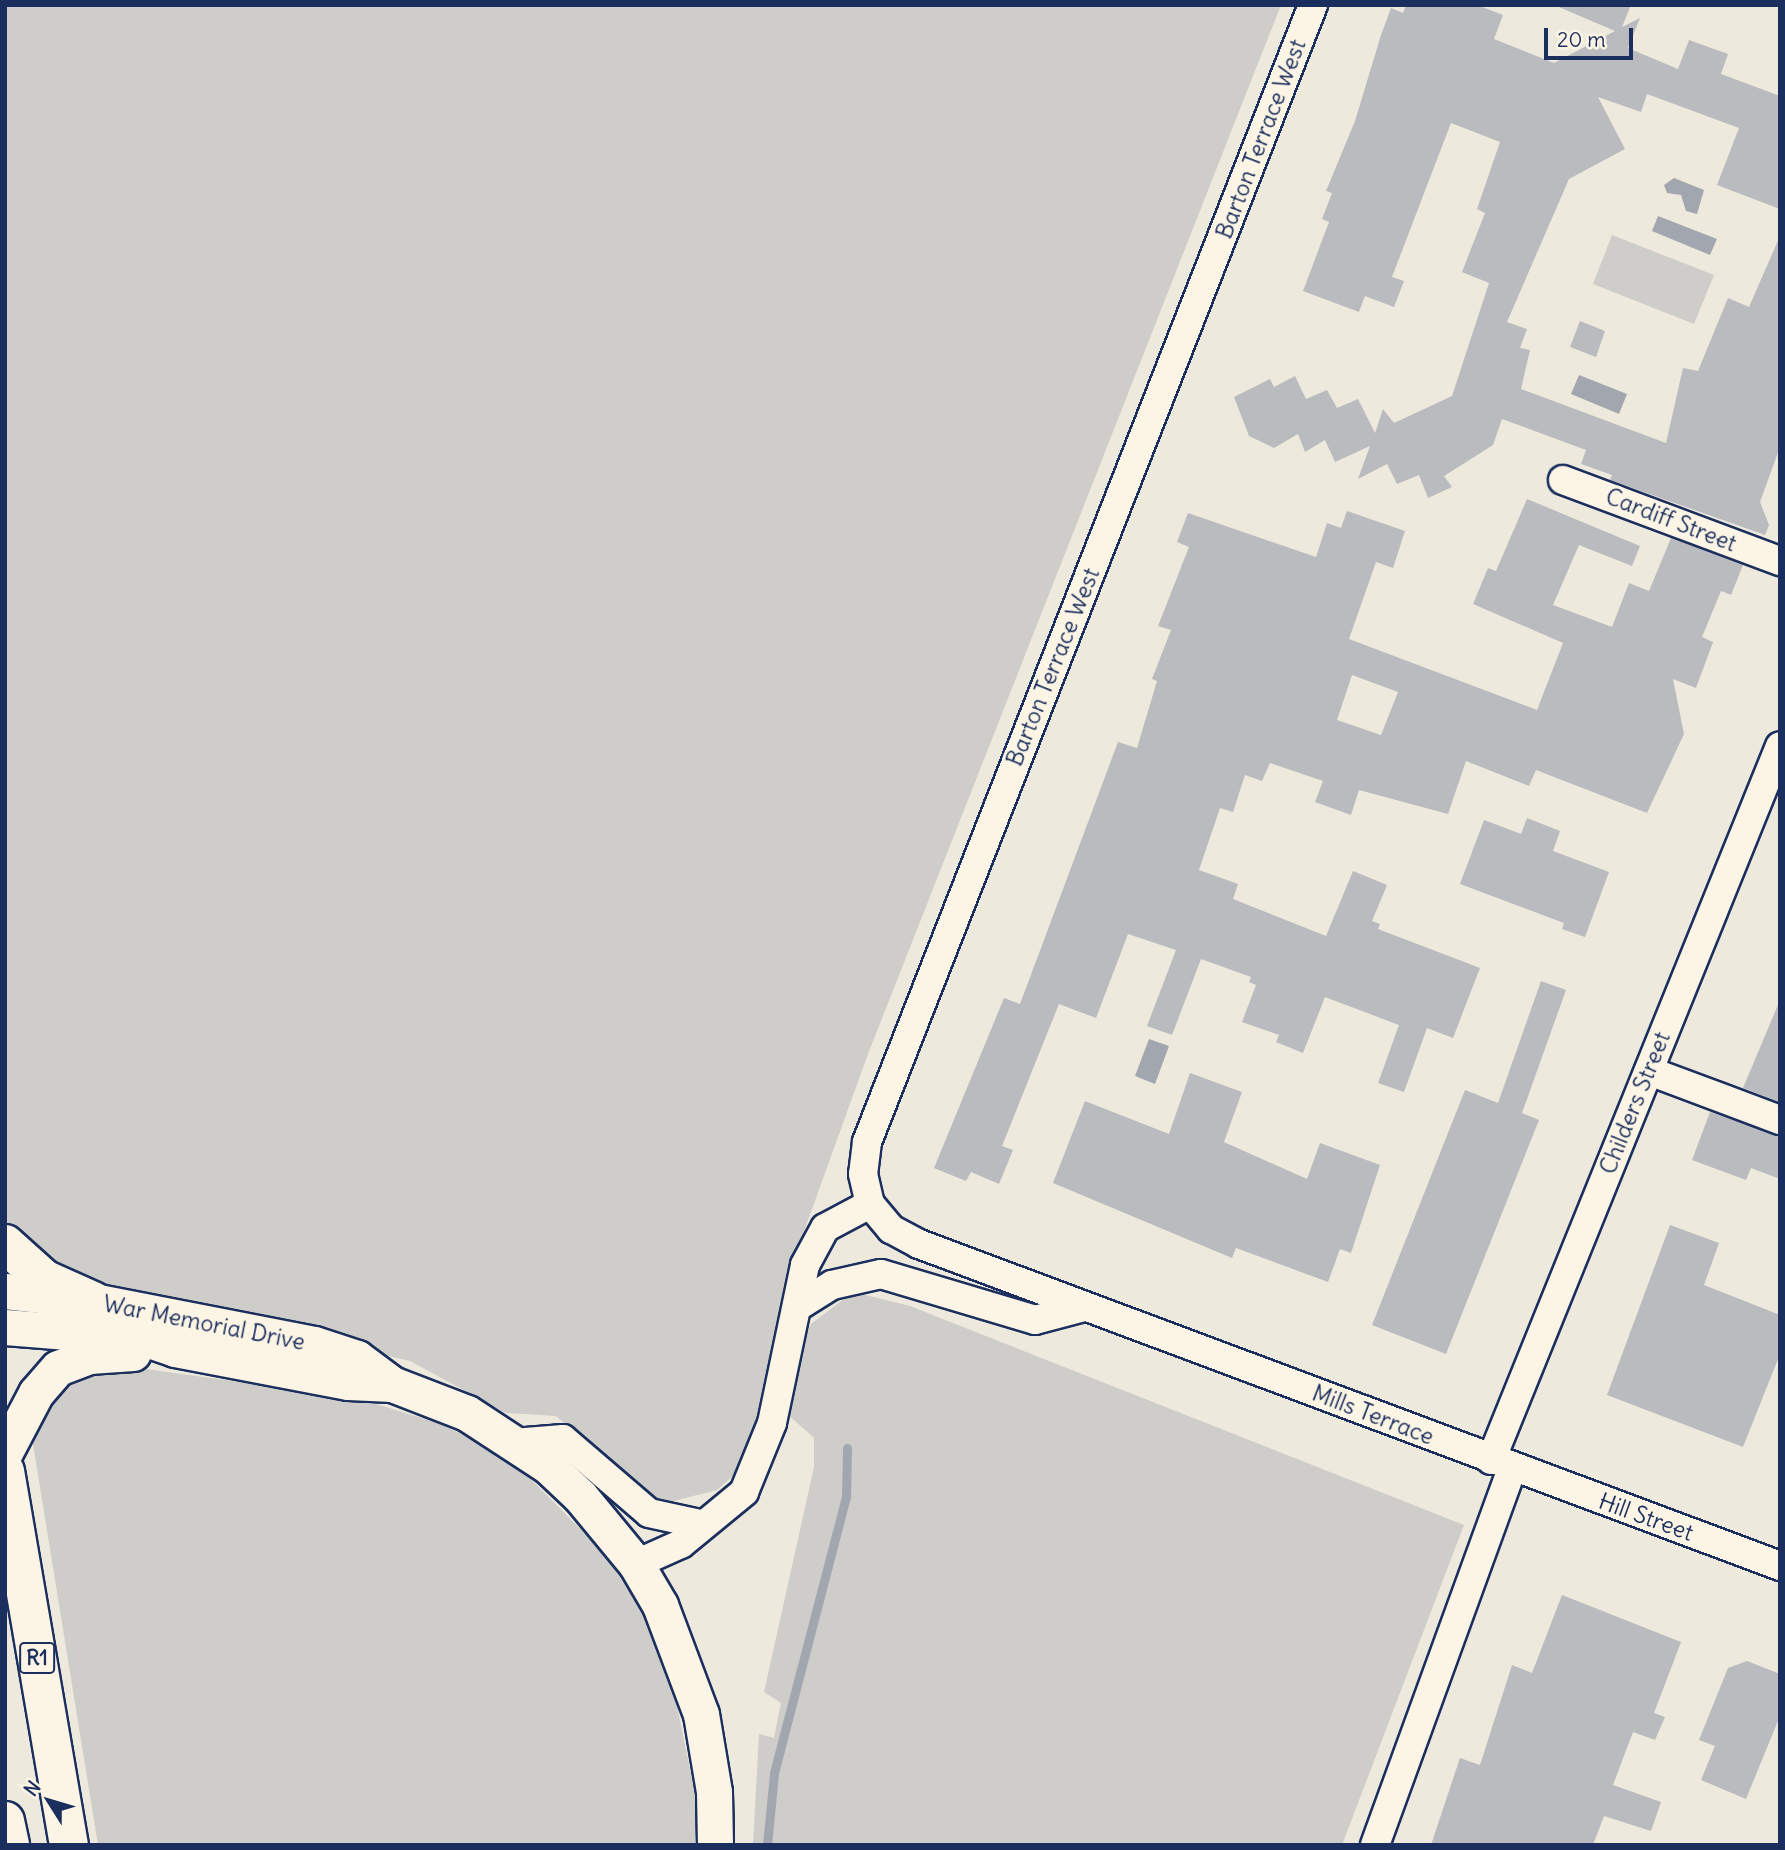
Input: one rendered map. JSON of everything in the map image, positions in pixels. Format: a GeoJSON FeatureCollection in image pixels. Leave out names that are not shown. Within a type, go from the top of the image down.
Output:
{"type":"FeatureCollection","features":[{"type":"Feature","properties":{"kind":"highway"},"geometry":{"type":"LineString","coordinates":[[5,1244],[44,1279],[93,1301]]}},
{"type":"Feature","properties":{"kind":"highway","name":"R1"},"geometry":{"type":"LineString","coordinates":[[5,1471],[69,1845]]}},
{"type":"Feature","properties":{"kind":"highway"},"geometry":{"type":"LineString","coordinates":[[5,1821],[10,1845]]}},
{"type":"Feature","properties":{"kind":"street","name":"Barton Terrace West"},"geometry":{"type":"LineString","coordinates":[[870,1204],[863,1174],[867,1142],[1313,5]]}},
{"type":"Feature","properties":{"kind":"street","name":"Cardiff Street"},"geometry":{"type":"LineString","coordinates":[[1563,480],[1780,561]]}},
{"type":"Feature","properties":{"kind":"street","name":"Childers Street"},"geometry":{"type":"LineString","coordinates":[[1501,1464],[1649,1071],[1780,746]]}},
{"type":"Feature","properties":{"kind":"street"},"geometry":{"type":"LineString","coordinates":[[1649,1071],[1780,1120]]}},
{"type":"Feature","properties":{"kind":"street"},"geometry":{"type":"LineString","coordinates":[[636,1564],[667,1553],[700,1524],[732,1503],[754,1475],[772,1423],[805,1265],[825,1228],[870,1204]]}},
{"type":"Feature","properties":{"kind":"street","name":"Mills Terrace"},"geometry":{"type":"LineString","coordinates":[[870,1204],[891,1229],[919,1244],[1501,1464]]}},
{"type":"Feature","properties":{"kind":"street"},"geometry":{"type":"LineString","coordinates":[[797,1307],[831,1285],[881,1274],[1035,1320],[1084,1307]]}},
{"type":"Feature","properties":{"kind":"street","name":"War Memorial Drive"},"geometry":{"type":"LineString","coordinates":[[5,1291],[93,1301],[314,1344],[356,1358],[392,1384],[467,1413],[513,1443],[580,1496],[636,1564],[660,1605],[701,1714],[714,1792],[715,1845]]}},
{"type":"Feature","properties":{"kind":"street","name":"War Memorial Drive"},"geometry":{"type":"LineString","coordinates":[[5,1327],[143,1338],[174,1349],[348,1382],[392,1384]]}},
{"type":"Feature","properties":{"kind":"street"},"geometry":{"type":"LineString","coordinates":[[5,1452],[36,1392],[58,1368],[89,1356],[174,1349]]}},
{"type":"Feature","properties":{"kind":"street"},"geometry":{"type":"LineString","coordinates":[[513,1443],[563,1438],[649,1513],[700,1524]]}},
{"type":"Feature","properties":{"kind":"street"},"geometry":{"type":"LineString","coordinates":[[1375,1845],[1501,1464]]}},
{"type":"Feature","properties":{"kind":"street","name":"Hill Street"},"geometry":{"type":"LineString","coordinates":[[1501,1464],[1780,1566]]}},
{"type":"Feature","properties":{"kind":"shaded area"},"geometry":{"type":"Polygon","coordinates":[[[5,5],[1281,5],[868,1054],[803,1234],[749,1445],[735,1474],[717,1490],[666,1503],[643,1492],[556,1416],[506,1413],[410,1361],[74,1282],[38,1259],[7,1223],[5,5]]]}},
{"type":"Feature","properties":{"kind":"shaded area"},"geometry":{"type":"Polygon","coordinates":[[[1674,178],[1704,190],[1697,214],[1686,211],[1681,195],[1667,193],[1664,185],[1674,178]]]}},
{"type":"Feature","properties":{"kind":"shaded area"},"geometry":{"type":"Polygon","coordinates":[[[1658,216],[1717,239],[1710,255],[1652,231],[1658,216]]]}},
{"type":"Feature","properties":{"kind":"shaded area"},"geometry":{"type":"Polygon","coordinates":[[[1612,235],[1714,275],[1694,324],[1593,284],[1612,235]]]}},
{"type":"Feature","properties":{"kind":"shaded area"},"geometry":{"type":"Polygon","coordinates":[[[1579,375],[1627,394],[1619,414],[1571,394],[1579,375]]]}},
{"type":"Feature","properties":{"kind":"shaded area"},"geometry":{"type":"Polygon","coordinates":[[[1149,1039],[1169,1046],[1155,1084],[1135,1076],[1149,1039]]]}},
{"type":"Feature","properties":{"kind":"shaded area"},"geometry":{"type":"Polygon","coordinates":[[[853,1292],[910,1306],[1464,1525],[1342,1845],[753,1845],[759,1734],[774,1738],[781,1703],[764,1692],[814,1467],[814,1438],[784,1411],[796,1356],[811,1324],[853,1292]]]}},
{"type":"Feature","properties":{"kind":"shaded area"},"geometry":{"type":"Polygon","coordinates":[[[124,1366],[357,1398],[441,1424],[509,1457],[618,1567],[644,1612],[674,1691],[695,1794],[697,1845],[98,1845],[33,1444],[35,1421],[75,1374],[124,1366]]]}},
{"type":"Feature","properties":{"kind":"building"},"geometry":{"type":"Polygon","coordinates":[[[1406,5],[1477,5],[1503,15],[1494,39],[1554,63],[1615,31],[1554,5],[1631,5],[1622,27],[1640,18],[1628,48],[1678,69],[1689,40],[1728,54],[1721,74],[1780,96],[1780,209],[1717,185],[1739,128],[1647,94],[1641,112],[1598,97],[1625,149],[1569,179],[1507,322],[1527,329],[1520,348],[1530,350],[1521,389],[1666,443],[1683,368],[1698,371],[1728,298],[1749,307],[1780,236],[1780,447],[1760,502],[1769,525],[1765,535],[1610,480],[1612,475],[1581,464],[1586,450],[1502,419],[1493,445],[1444,476],[1452,487],[1428,498],[1419,475],[1397,484],[1387,464],[1358,479],[1370,446],[1335,462],[1325,440],[1305,452],[1298,434],[1274,448],[1249,436],[1234,397],[1270,379],[1274,387],[1295,376],[1306,399],[1327,390],[1337,408],[1358,399],[1375,433],[1383,409],[1394,423],[1452,396],[1489,283],[1462,272],[1485,213],[1477,209],[1500,142],[1451,123],[1392,277],[1404,281],[1394,307],[1365,296],[1359,312],[1303,291],[1329,222],[1322,219],[1332,193],[1326,191],[1355,121],[1381,35],[1391,8],[1403,13],[1406,5]]]}},
{"type":"Feature","properties":{"kind":"building"},"geometry":{"type":"Polygon","coordinates":[[[1580,321],[1605,331],[1596,357],[1570,347],[1580,321]]]}},
{"type":"Feature","properties":{"kind":"building"},"geometry":{"type":"Polygon","coordinates":[[[1527,499],[1640,546],[1632,566],[1579,545],[1553,605],[1612,627],[1629,583],[1649,591],[1671,538],[1743,565],[1731,595],[1721,591],[1702,637],[1713,642],[1696,688],[1673,679],[1684,734],[1647,813],[1536,770],[1529,786],[1466,761],[1448,814],[1359,790],[1351,815],[1315,802],[1323,781],[1270,763],[1262,781],[1245,775],[1233,812],[1220,808],[1199,870],[1238,884],[1233,899],[1326,936],[1353,871],[1387,885],[1372,921],[1380,924],[1378,929],[1480,968],[1453,1038],[1427,1028],[1404,1092],[1378,1083],[1399,1025],[1325,997],[1303,1053],[1276,1042],[1279,1035],[1242,1022],[1256,985],[1249,982],[1251,977],[1201,959],[1172,1035],[1147,1026],[1176,950],[1128,934],[1096,1018],[1059,1004],[1002,1146],[1013,1150],[999,1184],[971,1172],[966,1181],[934,1168],[1004,998],[1020,1004],[1118,742],[1137,748],[1157,681],[1152,679],[1171,630],[1158,626],[1189,547],[1177,542],[1188,513],[1316,557],[1327,523],[1341,528],[1347,511],[1405,531],[1393,568],[1376,562],[1349,639],[1537,710],[1563,643],[1473,604],[1488,568],[1496,571],[1527,499]],[[1352,675],[1337,720],[1381,735],[1398,692],[1352,675]]]}},
{"type":"Feature","properties":{"kind":"building"},"geometry":{"type":"Polygon","coordinates":[[[1527,818],[1560,831],[1553,851],[1609,872],[1585,937],[1562,929],[1564,923],[1460,884],[1484,820],[1521,834],[1527,818]]]}},
{"type":"Feature","properties":{"kind":"building"},"geometry":{"type":"Polygon","coordinates":[[[1541,981],[1566,990],[1522,1113],[1539,1120],[1446,1354],[1372,1325],[1465,1090],[1498,1103],[1541,981]]]}},
{"type":"Feature","properties":{"kind":"building"},"geometry":{"type":"Polygon","coordinates":[[[1780,1000],[1780,1102],[1743,1088],[1780,1000]]]}},
{"type":"Feature","properties":{"kind":"building"},"geometry":{"type":"Polygon","coordinates":[[[1190,1073],[1242,1092],[1224,1142],[1307,1179],[1320,1143],[1380,1165],[1351,1253],[1340,1249],[1328,1282],[1236,1248],[1232,1258],[1053,1183],[1085,1101],[1169,1134],[1190,1073]]]}},
{"type":"Feature","properties":{"kind":"building"},"geometry":{"type":"Polygon","coordinates":[[[1710,1112],[1780,1136],[1780,1179],[1751,1168],[1746,1180],[1692,1160],[1710,1112]]]}},
{"type":"Feature","properties":{"kind":"building"},"geometry":{"type":"Polygon","coordinates":[[[1670,1225],[1719,1243],[1704,1285],[1780,1315],[1780,1354],[1743,1447],[1607,1395],[1670,1225]]]}},
{"type":"Feature","properties":{"kind":"building"},"geometry":{"type":"Polygon","coordinates":[[[1562,1595],[1681,1642],[1654,1713],[1665,1717],[1655,1740],[1633,1732],[1613,1785],[1661,1802],[1651,1831],[1604,1816],[1593,1845],[1431,1845],[1460,1758],[1480,1765],[1512,1665],[1532,1673],[1562,1595]]]}},
{"type":"Feature","properties":{"kind":"building"},"geometry":{"type":"Polygon","coordinates":[[[1747,1661],[1780,1674],[1780,1716],[1746,1799],[1701,1780],[1715,1746],[1699,1740],[1728,1668],[1747,1661]]]}},
{"type":"Feature","properties":{"kind":"waterway"},"geometry":{"type":"LineString","coordinates":[[767,1845],[774,1773],[846,1497],[847,1448]]}}]}
